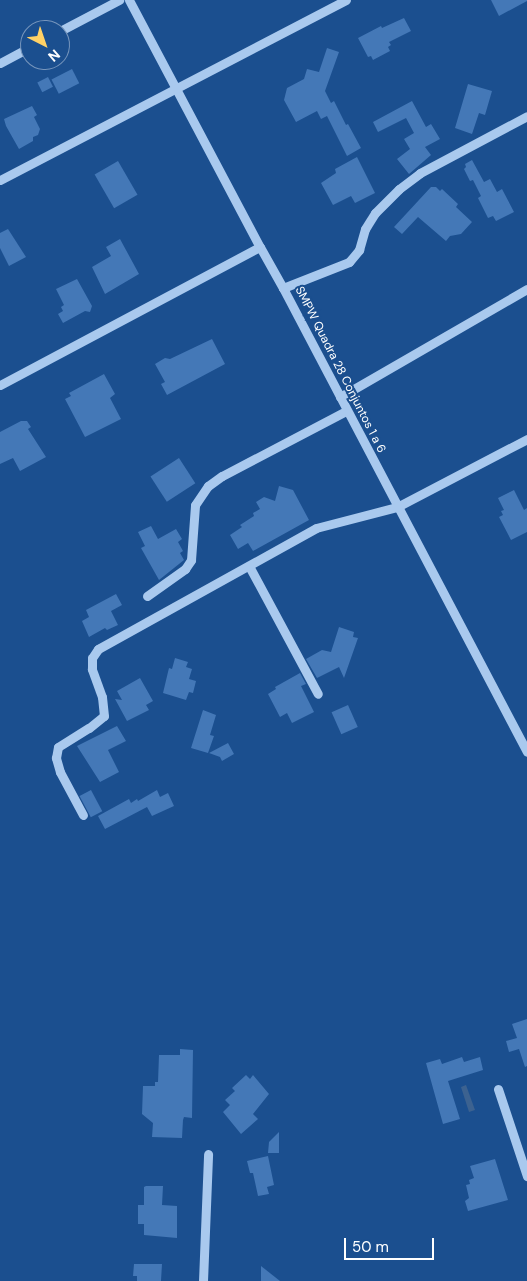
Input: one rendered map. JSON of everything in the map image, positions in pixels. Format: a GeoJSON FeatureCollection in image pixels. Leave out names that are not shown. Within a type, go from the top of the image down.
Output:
{"type":"FeatureCollection","features":[{"type":"Feature","properties":{"kind":"street"},"geometry":{"type":"LineString","coordinates":[[70,26],[119,0]]}},
{"type":"Feature","properties":{"kind":"street","name":"SMPW Quadra 28 Conjuntos 1 a 6"},"geometry":{"type":"LineString","coordinates":[[129,0],[260,247],[284,288],[346,411],[527,752]]}},
{"type":"Feature","properties":{"kind":"street"},"geometry":{"type":"LineString","coordinates":[[0,180],[346,0]]}},
{"type":"Feature","properties":{"kind":"street"},"geometry":{"type":"LineString","coordinates":[[0,63],[20,52]]}},
{"type":"Feature","properties":{"kind":"street"},"geometry":{"type":"LineString","coordinates":[[284,288],[349,262],[359,250],[365,229],[375,212],[399,189],[420,173],[527,116]]}},
{"type":"Feature","properties":{"kind":"street"},"geometry":{"type":"LineString","coordinates":[[0,385],[260,247]]}},
{"type":"Feature","properties":{"kind":"street"},"geometry":{"type":"LineString","coordinates":[[340,397],[527,289]]}},
{"type":"Feature","properties":{"kind":"street"},"geometry":{"type":"LineString","coordinates":[[147,596],[185,569],[192,560],[195,505],[208,486],[222,476],[346,411]]}},
{"type":"Feature","properties":{"kind":"street"},"geometry":{"type":"LineString","coordinates":[[83,815],[60,772],[56,758],[58,747],[89,728],[104,716],[105,710],[92,669],[92,658],[98,650],[325,524],[397,507],[527,439]]}},
{"type":"Feature","properties":{"kind":"street"},"geometry":{"type":"LineString","coordinates":[[249,566],[318,694]]}},
{"type":"Feature","properties":{"kind":"street"},"geometry":{"type":"LineString","coordinates":[[498,1089],[527,1176]]}},
{"type":"Feature","properties":{"kind":"street"},"geometry":{"type":"LineString","coordinates":[[203,1281],[208,1154]]}},
{"type":"Feature","properties":{"kind":"water"},"geometry":{"type":"Polygon","coordinates":[[[466,1085],[475,1110],[469,1112],[461,1087],[466,1085]]]}},
{"type":"Feature","properties":{"kind":"building"},"geometry":{"type":"Polygon","coordinates":[[[491,0],[527,0],[527,1],[499,16],[491,0]]]}},
{"type":"Feature","properties":{"kind":"building"},"geometry":{"type":"Polygon","coordinates":[[[404,18],[411,31],[389,42],[391,45],[388,47],[390,51],[373,60],[371,56],[368,57],[358,38],[381,26],[382,28],[404,18]]]}},
{"type":"Feature","properties":{"kind":"building"},"geometry":{"type":"Polygon","coordinates":[[[327,48],[339,52],[325,91],[331,103],[334,101],[346,125],[348,124],[361,148],[347,156],[327,116],[321,119],[317,111],[296,122],[284,100],[287,88],[304,79],[307,69],[319,72],[327,48]]]}},
{"type":"Feature","properties":{"kind":"building"},"geometry":{"type":"Polygon","coordinates":[[[72,69],[79,83],[59,94],[52,79],[72,69]]]}},
{"type":"Feature","properties":{"kind":"building"},"geometry":{"type":"Polygon","coordinates":[[[48,77],[53,87],[42,92],[37,82],[48,77]]]}},
{"type":"Feature","properties":{"kind":"building"},"geometry":{"type":"Polygon","coordinates":[[[468,84],[492,91],[485,115],[479,113],[472,134],[455,128],[468,84]]]}},
{"type":"Feature","properties":{"kind":"building"},"geometry":{"type":"Polygon","coordinates":[[[412,101],[426,127],[431,124],[440,139],[425,147],[431,155],[409,174],[397,159],[410,149],[404,139],[414,133],[406,118],[378,132],[373,122],[412,101]]]}},
{"type":"Feature","properties":{"kind":"building"},"geometry":{"type":"Polygon","coordinates":[[[32,106],[37,115],[34,117],[40,129],[38,135],[33,137],[33,141],[19,149],[4,119],[32,106]]]}},
{"type":"Feature","properties":{"kind":"building"},"geometry":{"type":"Polygon","coordinates":[[[357,157],[375,193],[355,203],[351,196],[333,205],[321,183],[336,173],[335,169],[357,157]]]}},
{"type":"Feature","properties":{"kind":"building"},"geometry":{"type":"Polygon","coordinates":[[[472,160],[484,182],[490,179],[497,192],[502,189],[514,212],[496,221],[493,216],[488,218],[478,198],[481,196],[473,180],[470,181],[464,169],[466,167],[465,164],[472,160]]]}},
{"type":"Feature","properties":{"kind":"building"},"geometry":{"type":"Polygon","coordinates":[[[118,161],[138,195],[114,208],[95,174],[118,161]]]}},
{"type":"Feature","properties":{"kind":"building"},"geometry":{"type":"Polygon","coordinates":[[[431,187],[436,187],[440,191],[442,189],[458,204],[456,207],[472,222],[461,234],[450,236],[446,241],[418,217],[402,234],[394,227],[431,187]]]}},
{"type":"Feature","properties":{"kind":"building"},"geometry":{"type":"Polygon","coordinates":[[[8,229],[26,257],[9,266],[0,248],[0,233],[8,229]]]}},
{"type":"Feature","properties":{"kind":"building"},"geometry":{"type":"Polygon","coordinates":[[[120,239],[139,274],[105,294],[92,267],[111,256],[106,247],[120,239]]]}},
{"type":"Feature","properties":{"kind":"building"},"geometry":{"type":"Polygon","coordinates":[[[77,279],[92,306],[90,312],[85,311],[63,323],[58,314],[63,311],[61,307],[64,305],[56,289],[77,279]]]}},
{"type":"Feature","properties":{"kind":"building"},"geometry":{"type":"Polygon","coordinates":[[[212,339],[225,364],[167,395],[161,384],[165,382],[155,364],[212,339]]]}},
{"type":"Feature","properties":{"kind":"building"},"geometry":{"type":"Polygon","coordinates":[[[104,374],[115,394],[110,398],[121,419],[85,437],[65,399],[71,396],[69,393],[104,374]]]}},
{"type":"Feature","properties":{"kind":"building"},"geometry":{"type":"Polygon","coordinates":[[[21,421],[27,421],[31,427],[28,429],[46,457],[20,471],[13,458],[0,464],[0,432],[21,421]]]}},
{"type":"Feature","properties":{"kind":"building"},"geometry":{"type":"Polygon","coordinates":[[[179,458],[195,483],[167,502],[150,477],[179,458]]]}},
{"type":"Feature","properties":{"kind":"building"},"geometry":{"type":"Polygon","coordinates":[[[279,486],[293,490],[309,520],[253,551],[248,543],[238,549],[230,535],[242,527],[240,525],[254,516],[253,513],[260,509],[256,502],[264,497],[275,501],[279,486]]]}},
{"type":"Feature","properties":{"kind":"building"},"geometry":{"type":"Polygon","coordinates":[[[514,490],[524,510],[527,508],[527,532],[511,540],[499,517],[503,515],[501,511],[504,510],[498,498],[514,490]]]}},
{"type":"Feature","properties":{"kind":"building"},"geometry":{"type":"Polygon","coordinates":[[[151,526],[158,539],[176,529],[182,539],[178,542],[183,551],[180,553],[184,560],[159,580],[141,548],[145,546],[138,532],[151,526]]]}},
{"type":"Feature","properties":{"kind":"building"},"geometry":{"type":"Polygon","coordinates":[[[116,594],[122,605],[111,611],[118,625],[107,630],[105,628],[89,637],[82,621],[89,617],[86,610],[116,594]]]}},
{"type":"Feature","properties":{"kind":"building"},"geometry":{"type":"Polygon","coordinates":[[[339,627],[354,632],[353,637],[358,638],[344,678],[339,667],[317,678],[306,659],[322,650],[331,652],[339,627]]]}},
{"type":"Feature","properties":{"kind":"building"},"geometry":{"type":"Polygon","coordinates":[[[175,658],[188,662],[186,667],[192,669],[189,679],[196,681],[193,693],[189,692],[186,700],[163,693],[169,668],[172,669],[175,658]]]}},
{"type":"Feature","properties":{"kind":"building"},"geometry":{"type":"Polygon","coordinates":[[[300,673],[306,684],[301,686],[314,712],[292,723],[287,713],[280,717],[268,694],[276,689],[275,687],[300,673]]]}},
{"type":"Feature","properties":{"kind":"building"},"geometry":{"type":"Polygon","coordinates":[[[140,678],[153,701],[146,705],[149,710],[127,721],[115,699],[122,700],[117,691],[140,678]]]}},
{"type":"Feature","properties":{"kind":"building"},"geometry":{"type":"Polygon","coordinates":[[[348,705],[358,727],[341,734],[332,712],[348,705]]]}},
{"type":"Feature","properties":{"kind":"building"},"geometry":{"type":"Polygon","coordinates":[[[203,710],[216,715],[210,735],[214,736],[208,753],[191,748],[203,710]]]}},
{"type":"Feature","properties":{"kind":"building"},"geometry":{"type":"Polygon","coordinates":[[[117,726],[126,741],[108,750],[119,772],[100,782],[77,746],[117,726]]]}},
{"type":"Feature","properties":{"kind":"building"},"geometry":{"type":"Polygon","coordinates":[[[228,743],[234,754],[222,761],[220,757],[209,753],[228,743]]]}},
{"type":"Feature","properties":{"kind":"building"},"geometry":{"type":"Polygon","coordinates":[[[91,790],[102,811],[91,817],[80,796],[91,790]]]}},
{"type":"Feature","properties":{"kind":"building"},"geometry":{"type":"Polygon","coordinates":[[[157,790],[160,797],[168,793],[174,806],[152,816],[147,807],[105,829],[98,816],[129,799],[131,803],[137,799],[138,801],[157,790]]]}},
{"type":"Feature","properties":{"kind":"building"},"geometry":{"type":"Polygon","coordinates":[[[527,1019],[527,1066],[525,1067],[519,1049],[509,1052],[506,1041],[517,1038],[512,1024],[527,1019]]]}},
{"type":"Feature","properties":{"kind":"building"},"geometry":{"type":"Polygon","coordinates":[[[180,1049],[193,1050],[192,1118],[184,1117],[182,1138],[152,1137],[153,1123],[142,1114],[143,1086],[155,1086],[155,1082],[158,1082],[159,1055],[180,1055],[180,1049]]]}},
{"type":"Feature","properties":{"kind":"building"},"geometry":{"type":"Polygon","coordinates":[[[462,1057],[464,1062],[480,1057],[483,1070],[448,1081],[460,1119],[443,1124],[426,1063],[440,1059],[442,1064],[462,1057]]]}},
{"type":"Feature","properties":{"kind":"building"},"geometry":{"type":"Polygon","coordinates":[[[246,1075],[250,1079],[253,1075],[269,1094],[253,1114],[258,1119],[241,1134],[223,1112],[230,1105],[225,1100],[235,1091],[232,1088],[246,1075]]]}},
{"type":"Feature","properties":{"kind":"building"},"geometry":{"type":"Polygon","coordinates":[[[279,1132],[279,1153],[268,1153],[269,1142],[279,1132]]]}},
{"type":"Feature","properties":{"kind":"building"},"geometry":{"type":"Polygon","coordinates":[[[268,1156],[274,1185],[267,1187],[269,1194],[258,1196],[253,1173],[250,1173],[247,1161],[268,1156]]]}},
{"type":"Feature","properties":{"kind":"building"},"geometry":{"type":"Polygon","coordinates":[[[495,1159],[508,1200],[468,1211],[465,1201],[469,1198],[466,1185],[470,1184],[469,1180],[474,1178],[470,1166],[495,1159]]]}},
{"type":"Feature","properties":{"kind":"building"},"geometry":{"type":"Polygon","coordinates":[[[163,1186],[162,1205],[177,1206],[177,1238],[144,1235],[144,1224],[138,1224],[138,1205],[144,1205],[144,1187],[163,1186]]]}},
{"type":"Feature","properties":{"kind":"building"},"geometry":{"type":"Polygon","coordinates":[[[134,1264],[162,1264],[161,1281],[137,1281],[137,1276],[133,1276],[134,1264]]]}},
{"type":"Feature","properties":{"kind":"building"},"geometry":{"type":"Polygon","coordinates":[[[261,1266],[280,1281],[261,1281],[261,1266]]]}}]}
